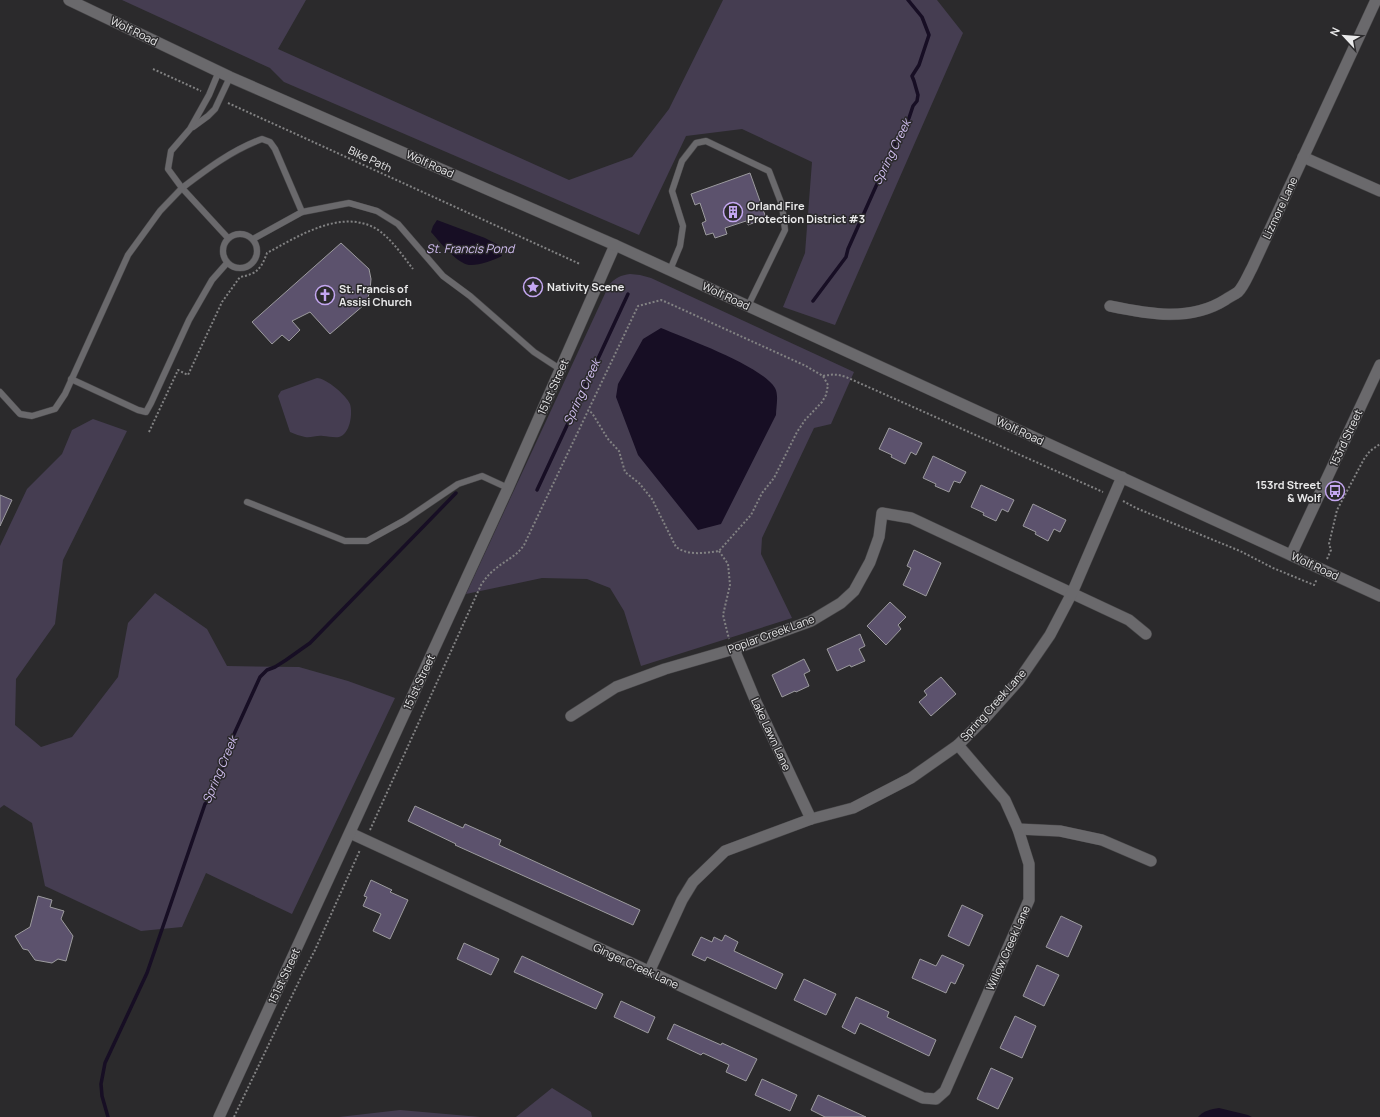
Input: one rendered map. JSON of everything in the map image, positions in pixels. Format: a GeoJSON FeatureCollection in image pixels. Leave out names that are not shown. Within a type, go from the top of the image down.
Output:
{"type":"FeatureCollection","features":[{"type":"Feature","properties":{"kind":"street","name":"Wolf Road"},"geometry":{"type":"LineString","coordinates":[[70,0],[219,71],[615,245],[1380,596]]}},
{"type":"Feature","properties":{"kind":"street","name":"Lizmore Lane"},"geometry":{"type":"LineString","coordinates":[[1110,306],[1164,315],[1191,313],[1214,307],[1238,291],[1252,268],[1376,0]]}},
{"type":"Feature","properties":{"kind":"street"},"geometry":{"type":"LineString","coordinates":[[1303,157],[1380,192]]}},
{"type":"Feature","properties":{"kind":"street","name":"151st Street"},"geometry":{"type":"LineString","coordinates":[[219,1117],[508,488],[615,245]]}},
{"type":"Feature","properties":{"kind":"street","name":"153rd Street"},"geometry":{"type":"LineString","coordinates":[[1291,555],[1380,365]]}},
{"type":"Feature","properties":{"kind":"street","name":"Spring Creek Lane"},"geometry":{"type":"LineString","coordinates":[[649,972],[682,900],[693,882],[725,851],[811,819],[853,808],[911,778],[958,745],[986,717],[1019,680],[1050,634],[1072,593],[1122,477]]}},
{"type":"Feature","properties":{"kind":"street","name":"Poplar Creek Lane"},"geometry":{"type":"LineString","coordinates":[[571,716],[616,687],[665,669],[732,649],[811,621],[841,604],[854,591],[870,562],[879,537],[882,513],[911,518],[1072,593]]}},
{"type":"Feature","properties":{"kind":"street"},"geometry":{"type":"LineString","coordinates":[[1072,593],[1129,620],[1146,634]]}},
{"type":"Feature","properties":{"kind":"street","name":"Lake Lawn Lane"},"geometry":{"type":"LineString","coordinates":[[732,649],[811,819]]}},
{"type":"Feature","properties":{"kind":"street","name":"Willow Creek Lane"},"geometry":{"type":"LineString","coordinates":[[922,1098],[936,1099],[945,1091],[1029,900],[1029,864],[1018,829],[1005,800],[958,745]]}},
{"type":"Feature","properties":{"kind":"street"},"geometry":{"type":"LineString","coordinates":[[1018,829],[1060,831],[1102,840],[1151,862]]}},
{"type":"Feature","properties":{"kind":"street","name":"Ginger Creek Lane"},"geometry":{"type":"LineString","coordinates":[[350,833],[922,1098]]}},
{"type":"Feature","properties":{"kind":"lane"},"geometry":{"type":"LineString","coordinates":[[190,129],[209,95],[219,71]]}},
{"type":"Feature","properties":{"kind":"lane"},"geometry":{"type":"LineString","coordinates":[[228,238],[182,188],[168,169],[170,152],[190,129],[215,109],[230,76]]}},
{"type":"Feature","properties":{"kind":"lane"},"geometry":{"type":"LineString","coordinates":[[0,392],[20,414],[32,416],[55,409],[65,394],[128,255],[160,211],[182,188],[223,158],[252,142],[262,139],[270,142],[275,149],[302,212]]}},
{"type":"Feature","properties":{"kind":"lane"},"geometry":{"type":"LineString","coordinates":[[670,270],[680,246],[683,226],[672,191],[682,162],[696,143],[706,141],[769,171],[782,206],[785,230],[748,306]]}},
{"type":"Feature","properties":{"kind":"lane"},"geometry":{"type":"LineString","coordinates":[[253,239],[302,212],[349,203],[377,211],[398,224],[443,276],[470,296],[534,352],[560,369]]}},
{"type":"Feature","properties":{"kind":"lane"},"geometry":{"type":"LineString","coordinates":[[238,233],[249,236],[253,239],[258,249],[257,255],[252,264],[242,268],[236,268],[227,263],[222,253],[225,242],[228,238],[238,233]]}},
{"type":"Feature","properties":{"kind":"lane"},"geometry":{"type":"LineString","coordinates":[[71,379],[138,410],[146,412],[152,403],[189,320],[212,280],[227,263]]}},
{"type":"Feature","properties":{"kind":"lane"},"geometry":{"type":"LineString","coordinates":[[247,502],[345,541],[367,541],[405,520],[458,484],[482,476],[508,488]]}},
{"type":"Feature","properties":{"kind":"path"},"geometry":{"type":"LineString","coordinates":[[152,69],[209,95]]}},
{"type":"Feature","properties":{"kind":"path","name":"Bike Path"},"geometry":{"type":"LineString","coordinates":[[220,100],[580,264]]}},
{"type":"Feature","properties":{"kind":"path"},"geometry":{"type":"LineString","coordinates":[[149,432],[178,370],[188,375],[222,302],[240,277],[252,275],[262,265],[267,253],[315,229],[334,223],[358,222],[374,228],[391,241],[413,269]]}},
{"type":"Feature","properties":{"kind":"path"},"geometry":{"type":"LineString","coordinates":[[234,1117],[318,944],[481,585],[494,569],[516,555],[524,545],[588,410],[638,306],[661,300],[806,366],[823,376],[828,385],[824,398],[801,425],[774,478],[759,498],[751,516],[719,551],[698,554],[676,547],[652,500],[640,483],[625,472],[619,451],[608,439],[592,413],[588,410]]}},
{"type":"Feature","properties":{"kind":"path"},"geometry":{"type":"LineString","coordinates":[[823,376],[836,374],[846,377],[1136,508],[1240,551],[1273,568],[1314,585]]}},
{"type":"Feature","properties":{"kind":"path"},"geometry":{"type":"LineString","coordinates":[[1331,550],[1329,544],[1337,510],[1364,459],[1370,451],[1380,444]]}},
{"type":"Feature","properties":{"kind":"path"},"geometry":{"type":"LineString","coordinates":[[719,551],[728,564],[730,585],[723,616],[732,649]]}},
{"type":"Feature","properties":{"kind":"shaded area"},"geometry":{"type":"Polygon","coordinates":[[[122,0],[306,0],[278,49],[569,180],[632,157],[669,109],[723,0],[937,0],[963,33],[835,325],[783,307],[805,253],[812,162],[742,129],[686,136],[639,235],[284,82],[270,68],[122,0]]]}},
{"type":"Feature","properties":{"kind":"shaded area"},"geometry":{"type":"Polygon","coordinates":[[[630,274],[651,278],[854,372],[831,424],[814,428],[762,538],[761,554],[792,618],[641,666],[624,611],[610,588],[587,579],[542,578],[466,594],[609,285],[618,277],[630,274]]]}},
{"type":"Feature","properties":{"kind":"shaded area"},"geometry":{"type":"Polygon","coordinates":[[[317,378],[326,381],[336,388],[350,404],[350,423],[346,432],[339,437],[305,437],[290,432],[278,396],[281,391],[317,378]]]}},
{"type":"Feature","properties":{"kind":"shaded area"},"geometry":{"type":"Polygon","coordinates":[[[93,419],[127,431],[63,560],[55,624],[16,679],[15,725],[41,747],[72,737],[118,677],[128,623],[155,593],[207,629],[227,666],[299,667],[348,681],[395,698],[292,914],[206,873],[182,927],[141,931],[45,886],[32,823],[4,805],[0,808],[0,546],[27,489],[62,454],[72,430],[93,419]]]}},
{"type":"Feature","properties":{"kind":"shaded area"},"geometry":{"type":"Polygon","coordinates":[[[552,1088],[591,1112],[592,1117],[516,1117],[552,1088]]]}},
{"type":"Feature","properties":{"kind":"shaded area"},"geometry":{"type":"Polygon","coordinates":[[[400,1110],[480,1117],[339,1117],[400,1110]]]}},
{"type":"Feature","properties":{"kind":"water","name":"St. Francis Pond"},"geometry":{"type":"Polygon","coordinates":[[[437,220],[485,238],[500,246],[502,256],[477,265],[469,265],[464,263],[448,251],[431,232],[437,220]]]}},
{"type":"Feature","properties":{"kind":"water"},"geometry":{"type":"Polygon","coordinates":[[[661,328],[740,362],[767,380],[775,388],[777,394],[776,415],[721,524],[698,530],[638,455],[616,397],[618,384],[643,339],[661,328]]]}},
{"type":"Feature","properties":{"kind":"water"},"geometry":{"type":"Polygon","coordinates":[[[1219,1108],[1252,1117],[1198,1117],[1202,1113],[1219,1108]]]}},
{"type":"Feature","properties":{"kind":"building","name":"Orland Fire Protection District #3"},"geometry":{"type":"Polygon","coordinates":[[[750,173],[766,218],[748,225],[746,221],[725,228],[727,234],[715,238],[713,233],[706,235],[702,223],[706,221],[700,203],[695,205],[691,194],[750,173]]]}},
{"type":"Feature","properties":{"kind":"building","name":"St. Francis of Assisi Church"},"geometry":{"type":"Polygon","coordinates":[[[341,243],[369,269],[371,279],[367,301],[330,334],[310,312],[292,321],[300,330],[289,341],[282,335],[272,344],[252,322],[341,243]]]}},
{"type":"Feature","properties":{"kind":"building"},"geometry":{"type":"Polygon","coordinates":[[[889,428],[922,443],[916,455],[911,452],[905,464],[891,457],[892,455],[879,449],[889,428]]]}},
{"type":"Feature","properties":{"kind":"building"},"geometry":{"type":"Polygon","coordinates":[[[933,456],[966,472],[960,483],[954,481],[949,492],[935,486],[936,484],[923,478],[933,456]]]}},
{"type":"Feature","properties":{"kind":"building"},"geometry":{"type":"Polygon","coordinates":[[[981,485],[1014,500],[1008,512],[1002,509],[996,521],[971,507],[981,485]]]}},
{"type":"Feature","properties":{"kind":"building"},"geometry":{"type":"Polygon","coordinates":[[[0,495],[12,500],[0,526],[0,495]]]}},
{"type":"Feature","properties":{"kind":"building"},"geometry":{"type":"Polygon","coordinates":[[[1033,504],[1066,520],[1060,532],[1054,529],[1048,541],[1035,534],[1036,532],[1023,526],[1033,504]]]}},
{"type":"Feature","properties":{"kind":"building"},"geometry":{"type":"Polygon","coordinates":[[[914,550],[941,563],[926,596],[903,585],[911,568],[907,566],[914,550]]]}},
{"type":"Feature","properties":{"kind":"building"},"geometry":{"type":"Polygon","coordinates":[[[890,602],[906,617],[898,625],[901,629],[886,645],[867,626],[890,602]]]}},
{"type":"Feature","properties":{"kind":"building"},"geometry":{"type":"Polygon","coordinates":[[[860,634],[865,646],[859,649],[865,661],[851,667],[850,665],[837,671],[827,649],[860,634]]]}},
{"type":"Feature","properties":{"kind":"building"},"geometry":{"type":"Polygon","coordinates":[[[804,659],[810,671],[804,674],[809,686],[782,697],[772,675],[804,659]]]}},
{"type":"Feature","properties":{"kind":"building"},"geometry":{"type":"Polygon","coordinates":[[[941,677],[956,694],[931,716],[919,702],[927,695],[924,691],[941,677]]]}},
{"type":"Feature","properties":{"kind":"building"},"geometry":{"type":"Polygon","coordinates":[[[415,806],[463,828],[465,824],[501,840],[499,845],[640,910],[633,925],[455,845],[456,844],[408,821],[415,806]]]}},
{"type":"Feature","properties":{"kind":"building"},"geometry":{"type":"Polygon","coordinates":[[[371,880],[392,890],[390,892],[408,900],[390,939],[373,931],[381,914],[363,906],[367,897],[364,896],[371,880]]]}},
{"type":"Feature","properties":{"kind":"building"},"geometry":{"type":"Polygon","coordinates":[[[38,896],[52,900],[50,907],[64,911],[61,919],[73,936],[66,961],[58,959],[52,963],[35,960],[28,950],[23,949],[15,936],[30,927],[38,896]]]}},
{"type":"Feature","properties":{"kind":"building"},"geometry":{"type":"Polygon","coordinates":[[[962,905],[983,915],[969,946],[948,936],[962,905]]]}},
{"type":"Feature","properties":{"kind":"building"},"geometry":{"type":"Polygon","coordinates":[[[1061,916],[1082,926],[1068,957],[1046,947],[1061,916]]]}},
{"type":"Feature","properties":{"kind":"building"},"geometry":{"type":"Polygon","coordinates":[[[725,935],[738,942],[734,951],[783,974],[776,989],[707,957],[705,961],[692,955],[701,937],[712,942],[714,937],[722,941],[725,935]]]}},
{"type":"Feature","properties":{"kind":"building"},"geometry":{"type":"Polygon","coordinates":[[[464,943],[499,959],[491,975],[457,959],[464,943]]]}},
{"type":"Feature","properties":{"kind":"building"},"geometry":{"type":"Polygon","coordinates":[[[942,955],[964,965],[955,984],[951,982],[946,993],[912,978],[920,959],[936,966],[942,955]]]}},
{"type":"Feature","properties":{"kind":"building"},"geometry":{"type":"Polygon","coordinates":[[[522,956],[603,994],[596,1009],[514,972],[522,956]]]}},
{"type":"Feature","properties":{"kind":"building"},"geometry":{"type":"Polygon","coordinates":[[[1037,965],[1059,975],[1044,1006],[1023,996],[1037,965]]]}},
{"type":"Feature","properties":{"kind":"building"},"geometry":{"type":"Polygon","coordinates":[[[804,979],[836,994],[826,1015],[794,1000],[804,979]]]}},
{"type":"Feature","properties":{"kind":"building"},"geometry":{"type":"Polygon","coordinates":[[[856,997],[889,1012],[887,1017],[936,1040],[929,1056],[860,1023],[855,1034],[842,1027],[856,997]]]}},
{"type":"Feature","properties":{"kind":"building"},"geometry":{"type":"Polygon","coordinates":[[[621,1001],[655,1017],[648,1033],[614,1017],[621,1001]]]}},
{"type":"Feature","properties":{"kind":"building"},"geometry":{"type":"Polygon","coordinates":[[[1015,1016],[1036,1026],[1022,1058],[1000,1048],[1015,1016]]]}},
{"type":"Feature","properties":{"kind":"building"},"geometry":{"type":"Polygon","coordinates":[[[674,1024],[757,1059],[746,1081],[726,1072],[729,1065],[703,1053],[701,1055],[667,1039],[674,1024]]]}},
{"type":"Feature","properties":{"kind":"building"},"geometry":{"type":"Polygon","coordinates":[[[991,1068],[1013,1078],[998,1109],[977,1099],[991,1068]]]}},
{"type":"Feature","properties":{"kind":"building"},"geometry":{"type":"Polygon","coordinates":[[[762,1079],[797,1095],[790,1111],[755,1095],[762,1079]]]}},
{"type":"Feature","properties":{"kind":"building"},"geometry":{"type":"Polygon","coordinates":[[[818,1095],[866,1117],[825,1117],[811,1110],[818,1095]]]}},
{"type":"Feature","properties":{"kind":"waterway","name":"Spring Creek"},"geometry":{"type":"LineString","coordinates":[[813,301],[846,257],[848,249],[893,148],[909,118],[913,106],[917,101],[918,95],[912,76],[919,65],[929,35],[922,17],[908,0]]}},
{"type":"Feature","properties":{"kind":"waterway","name":"Spring Creek"},"geometry":{"type":"LineString","coordinates":[[537,490],[628,294]]}},
{"type":"Feature","properties":{"kind":"waterway","name":"Spring Creek"},"geometry":{"type":"LineString","coordinates":[[108,1117],[102,1096],[101,1084],[105,1063],[147,973],[205,804],[208,801],[230,750],[230,743],[260,677],[267,670],[275,667],[310,643],[456,493]]}},
{"type":"Feature","properties":{"kind":"place","name":"Orland Fire Protection District #3"},"geometry":{"type":"Point","coordinates":[733,212]}},
{"type":"Feature","properties":{"kind":"place","name":"Nativity Scene"},"geometry":{"type":"Point","coordinates":[533,287]}},
{"type":"Feature","properties":{"kind":"place","name":"St. Francis of Assisi Church"},"geometry":{"type":"Point","coordinates":[325,295]}},
{"type":"Feature","properties":{"kind":"place","name":"153rd Street & Wolf"},"geometry":{"type":"Point","coordinates":[1335,491]}}]}
